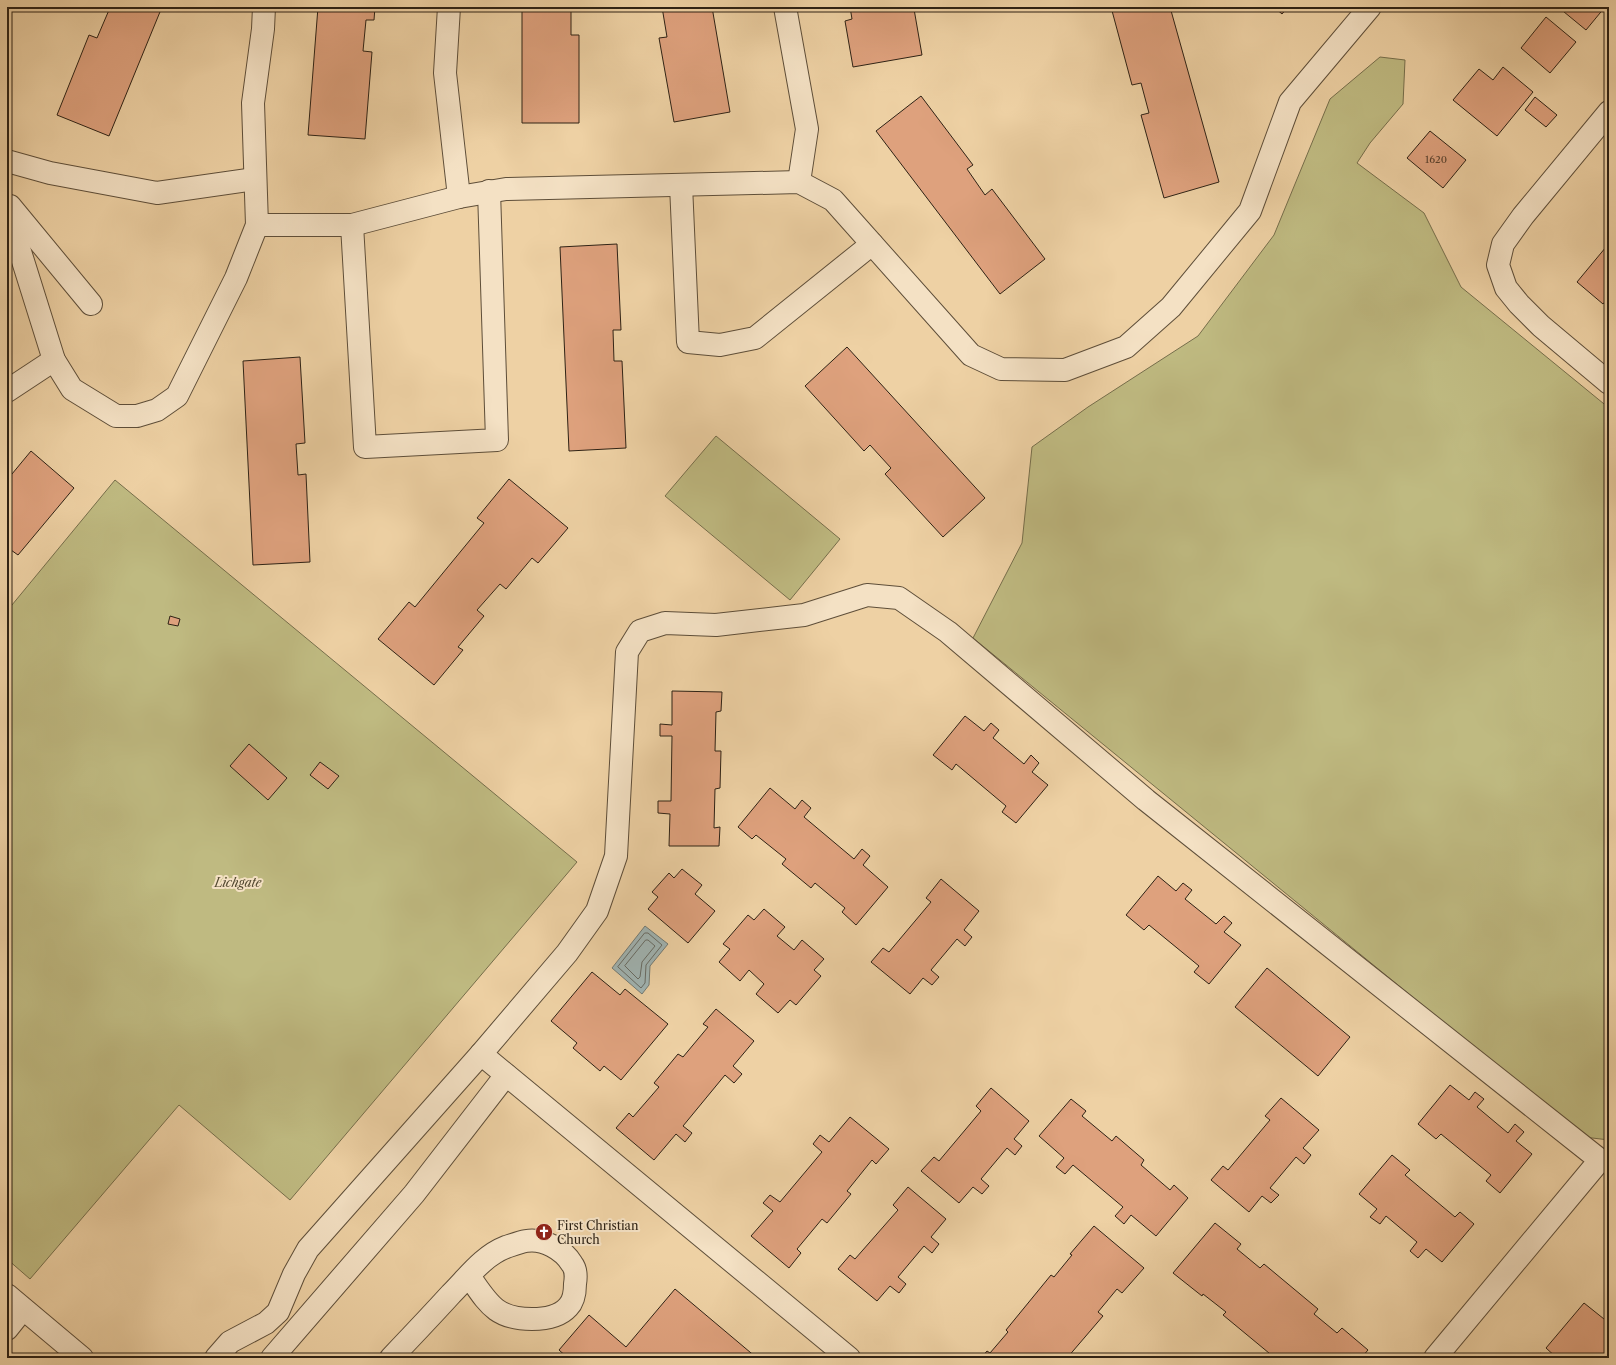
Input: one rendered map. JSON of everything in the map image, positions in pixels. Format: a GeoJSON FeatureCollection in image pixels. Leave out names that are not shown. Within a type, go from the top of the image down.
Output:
{"type":"FeatureCollection","features":[{"type":"Feature","properties":{"kind":"street"},"geometry":{"type":"LineString","coordinates":[[7,210],[54,360],[72,389],[116,416],[137,416],[157,410],[177,396],[236,278],[257,225],[253,103],[263,29],[264,7]]}},
{"type":"Feature","properties":{"kind":"street"},"geometry":{"type":"LineString","coordinates":[[449,7],[445,73],[459,196]]}},
{"type":"Feature","properties":{"kind":"street"},"geometry":{"type":"LineString","coordinates":[[786,7],[807,129],[799,182]]}},
{"type":"Feature","properties":{"kind":"street"},"geometry":{"type":"LineString","coordinates":[[257,225],[352,225],[459,196],[506,189],[799,182],[833,200],[972,355],[1001,369],[1065,370],[1126,347],[1171,307],[1250,211],[1290,102],[1370,7]]}},
{"type":"Feature","properties":{"kind":"street"},"geometry":{"type":"LineString","coordinates":[[1609,112],[1515,227],[1503,244],[1498,265],[1506,288],[1518,304],[1541,326],[1609,383]]}},
{"type":"Feature","properties":{"kind":"street"},"geometry":{"type":"LineString","coordinates":[[7,160],[50,173],[157,193],[255,179]]}},
{"type":"Feature","properties":{"kind":"street"},"geometry":{"type":"LineString","coordinates":[[681,185],[688,342],[720,346],[755,338],[872,244]]}},
{"type":"Feature","properties":{"kind":"street"},"geometry":{"type":"LineString","coordinates":[[352,225],[365,447],[497,440],[489,191]]}},
{"type":"Feature","properties":{"kind":"street"},"geometry":{"type":"LineString","coordinates":[[7,202],[91,304]]}},
{"type":"Feature","properties":{"kind":"street"},"geometry":{"type":"LineString","coordinates":[[7,392],[54,360]]}},
{"type":"Feature","properties":{"kind":"street"},"geometry":{"type":"LineString","coordinates":[[216,1358],[230,1342],[266,1323],[278,1312],[294,1274],[308,1249],[567,953],[597,910],[616,856],[627,652],[640,631],[665,623],[716,625],[804,615],[867,595],[899,598],[948,632],[1146,800],[1600,1160],[1435,1358]]}},
{"type":"Feature","properties":{"kind":"street"},"geometry":{"type":"LineString","coordinates":[[480,1054],[849,1358]]}},
{"type":"Feature","properties":{"kind":"street"},"geometry":{"type":"LineString","coordinates":[[272,1358],[414,1194],[506,1076]]}},
{"type":"Feature","properties":{"kind":"street"},"geometry":{"type":"LineString","coordinates":[[391,1358],[483,1261],[505,1247],[526,1241],[541,1242],[551,1245],[565,1254],[573,1265],[576,1277],[575,1293],[569,1307],[554,1316],[542,1319],[524,1319],[502,1314],[487,1302],[469,1276]]}},
{"type":"Feature","properties":{"kind":"street"},"geometry":{"type":"LineString","coordinates":[[7,1329],[15,1302],[82,1358]]}},
{"type":"Feature","properties":{"kind":"green space"},"geometry":{"type":"Polygon","coordinates":[[[1380,57],[1405,60],[1403,104],[1370,143],[1357,163],[1424,213],[1461,287],[1609,408],[1609,1140],[1584,1137],[973,638],[1022,543],[1032,447],[1088,407],[1198,336],[1274,235],[1330,99],[1380,57]]]}},
{"type":"Feature","properties":{"kind":"green space"},"geometry":{"type":"Polygon","coordinates":[[[716,436],[840,539],[790,600],[665,496],[716,436]]]}},
{"type":"Feature","properties":{"kind":"green space","name":"Lichgate"},"geometry":{"type":"Polygon","coordinates":[[[115,480],[577,862],[290,1200],[179,1105],[30,1279],[7,1259],[7,611],[115,480]]]}},
{"type":"Feature","properties":{"kind":"water"},"geometry":{"type":"Polygon","coordinates":[[[645,926],[668,944],[650,966],[649,985],[642,994],[612,968],[645,926]]]}},
{"type":"Feature","properties":{"kind":"building"},"geometry":{"type":"Polygon","coordinates":[[[103,7],[162,7],[109,136],[57,115],[89,35],[97,38],[109,10],[103,7]]]}},
{"type":"Feature","properties":{"kind":"building"},"geometry":{"type":"Polygon","coordinates":[[[318,7],[375,7],[374,20],[366,20],[363,51],[372,52],[365,139],[308,135],[318,7]]]}},
{"type":"Feature","properties":{"kind":"building"},"geometry":{"type":"Polygon","coordinates":[[[522,7],[571,7],[571,35],[579,35],[579,123],[522,123],[522,7]]]}},
{"type":"Feature","properties":{"kind":"building"},"geometry":{"type":"Polygon","coordinates":[[[662,7],[712,7],[730,112],[674,122],[659,38],[667,37],[662,7]]]}},
{"type":"Feature","properties":{"kind":"building"},"geometry":{"type":"Polygon","coordinates":[[[850,7],[907,7],[908,10],[914,9],[922,55],[853,67],[845,21],[852,19],[850,7]]]}},
{"type":"Feature","properties":{"kind":"building"},"geometry":{"type":"Polygon","coordinates":[[[1111,7],[1170,7],[1219,182],[1164,198],[1141,115],[1149,113],[1141,83],[1132,85],[1111,7]]]}},
{"type":"Feature","properties":{"kind":"building"},"geometry":{"type":"Polygon","coordinates":[[[1274,7],[1288,7],[1282,14],[1274,7]]]}},
{"type":"Feature","properties":{"kind":"building"},"geometry":{"type":"Polygon","coordinates":[[[1558,7],[1605,7],[1586,30],[1558,7]]]}},
{"type":"Feature","properties":{"kind":"building"},"geometry":{"type":"Polygon","coordinates":[[[1546,17],[1576,42],[1550,73],[1521,48],[1546,17]]]}},
{"type":"Feature","properties":{"kind":"building"},"geometry":{"type":"Polygon","coordinates":[[[1503,67],[1533,92],[1497,136],[1453,100],[1479,69],[1493,80],[1503,67]]]}},
{"type":"Feature","properties":{"kind":"building"},"geometry":{"type":"Polygon","coordinates":[[[921,96],[973,165],[967,169],[985,195],[992,189],[1045,259],[1000,294],[876,131],[921,96]]]}},
{"type":"Feature","properties":{"kind":"building"},"geometry":{"type":"Polygon","coordinates":[[[1535,97],[1557,115],[1546,127],[1525,110],[1535,97]]]}},
{"type":"Feature","properties":{"kind":"building"},"geometry":{"type":"Polygon","coordinates":[[[1430,131],[1466,160],[1443,188],[1407,158],[1430,131]]]}},
{"type":"Feature","properties":{"kind":"building"},"geometry":{"type":"Polygon","coordinates":[[[617,244],[621,330],[613,330],[614,361],[622,361],[626,448],[569,451],[560,247],[617,244]]]}},
{"type":"Feature","properties":{"kind":"building"},"geometry":{"type":"Polygon","coordinates":[[[1606,247],[1609,250],[1609,297],[1603,304],[1577,282],[1606,247]]]}},
{"type":"Feature","properties":{"kind":"building"},"geometry":{"type":"Polygon","coordinates":[[[847,347],[985,498],[943,537],[885,474],[891,468],[870,445],[864,451],[805,386],[847,347]]]}},
{"type":"Feature","properties":{"kind":"building"},"geometry":{"type":"Polygon","coordinates":[[[300,357],[305,443],[296,444],[298,475],[306,474],[310,562],[253,565],[243,361],[300,357]]]}},
{"type":"Feature","properties":{"kind":"building"},"geometry":{"type":"Polygon","coordinates":[[[31,451],[74,488],[18,555],[11,550],[7,555],[7,480],[31,451]]]}},
{"type":"Feature","properties":{"kind":"building"},"geometry":{"type":"Polygon","coordinates":[[[509,479],[568,528],[538,563],[532,558],[506,589],[500,584],[477,610],[484,616],[458,647],[463,650],[434,685],[378,639],[409,602],[415,607],[484,523],[477,518],[509,479]]]}},
{"type":"Feature","properties":{"kind":"building"},"geometry":{"type":"Polygon","coordinates":[[[170,616],[180,619],[178,626],[168,624],[170,616]]]}},
{"type":"Feature","properties":{"kind":"building"},"geometry":{"type":"Polygon","coordinates":[[[672,691],[722,692],[721,711],[716,712],[715,751],[721,751],[720,788],[715,789],[714,828],[720,827],[719,846],[669,846],[670,814],[658,813],[658,801],[671,801],[672,736],[660,736],[660,724],[672,725],[672,691]]]}},
{"type":"Feature","properties":{"kind":"building"},"geometry":{"type":"Polygon","coordinates":[[[965,716],[984,731],[991,723],[999,730],[993,738],[1024,764],[1031,755],[1039,763],[1032,772],[1048,785],[1016,823],[1002,812],[1006,806],[956,764],[952,770],[933,755],[965,716]]]}},
{"type":"Feature","properties":{"kind":"building"},"geometry":{"type":"Polygon","coordinates":[[[249,744],[287,778],[268,800],[230,766],[249,744]]]}},
{"type":"Feature","properties":{"kind":"building"},"geometry":{"type":"Polygon","coordinates":[[[320,762],[339,776],[328,789],[310,775],[320,762]]]}},
{"type":"Feature","properties":{"kind":"building"},"geometry":{"type":"Polygon","coordinates":[[[770,788],[795,809],[802,800],[811,808],[804,817],[854,859],[862,849],[870,856],[863,865],[888,887],[856,925],[842,912],[845,908],[815,883],[811,888],[782,864],[786,859],[756,835],[752,839],[738,827],[770,788]]]}},
{"type":"Feature","properties":{"kind":"building"},"geometry":{"type":"Polygon","coordinates":[[[682,869],[702,885],[695,894],[715,911],[688,943],[648,909],[658,897],[652,892],[669,873],[674,878],[682,869]]]}},
{"type":"Feature","properties":{"kind":"building"},"geometry":{"type":"Polygon","coordinates":[[[1158,876],[1176,891],[1183,883],[1192,890],[1185,899],[1216,924],[1224,916],[1232,923],[1224,932],[1241,945],[1209,984],[1194,972],[1199,966],[1149,925],[1144,930],[1126,915],[1158,876]]]}},
{"type":"Feature","properties":{"kind":"building"},"geometry":{"type":"Polygon","coordinates":[[[941,879],[979,911],[964,930],[972,937],[965,946],[957,939],[931,970],[939,977],[932,985],[923,978],[910,994],[871,962],[883,948],[889,952],[931,902],[926,898],[941,879]]]}},
{"type":"Feature","properties":{"kind":"building"},"geometry":{"type":"Polygon","coordinates":[[[764,909],[785,927],[777,936],[794,950],[802,940],[824,959],[814,970],[821,976],[796,1005],[790,1000],[778,1013],[756,994],[764,984],[749,970],[740,981],[719,962],[730,949],[723,944],[748,915],[754,920],[764,909]]]}},
{"type":"Feature","properties":{"kind":"building"},"geometry":{"type":"Polygon","coordinates":[[[1267,968],[1350,1037],[1318,1076],[1235,1007],[1267,968]]]}},
{"type":"Feature","properties":{"kind":"building"},"geometry":{"type":"Polygon","coordinates":[[[592,972],[620,995],[625,989],[668,1024],[621,1080],[604,1066],[600,1071],[573,1048],[577,1043],[551,1021],[592,972]]]}},
{"type":"Feature","properties":{"kind":"building"},"geometry":{"type":"Polygon","coordinates":[[[716,1009],[754,1041],[733,1066],[742,1074],[734,1083],[725,1075],[683,1126],[692,1133],[685,1142],[676,1134],[654,1160],[616,1128],[629,1113],[633,1117],[659,1087],[654,1083],[678,1054],[683,1057],[708,1027],[703,1024],[716,1009]]]}},
{"type":"Feature","properties":{"kind":"building"},"geometry":{"type":"Polygon","coordinates":[[[1450,1085],[1469,1100],[1475,1092],[1484,1099],[1477,1107],[1508,1133],[1515,1124],[1524,1132],[1516,1141],[1532,1154],[1500,1193],[1486,1181],[1491,1175],[1441,1134],[1436,1139],[1418,1124],[1450,1085]]]}},
{"type":"Feature","properties":{"kind":"building"},"geometry":{"type":"Polygon","coordinates":[[[991,1088],[1029,1121],[1014,1139],[1022,1146],[1015,1155],[1007,1148],[981,1179],[989,1186],[982,1194],[973,1187],[959,1203],[921,1171],[934,1157],[939,1161],[981,1111],[976,1106],[991,1088]]]}},
{"type":"Feature","properties":{"kind":"building"},"geometry":{"type":"Polygon","coordinates":[[[1281,1098],[1319,1130],[1303,1148],[1311,1155],[1304,1164],[1296,1157],[1270,1188],[1279,1195],[1271,1203],[1262,1196],[1249,1212],[1211,1180],[1223,1166],[1228,1170],[1270,1120],[1265,1116],[1281,1098]]]}},
{"type":"Feature","properties":{"kind":"building"},"geometry":{"type":"Polygon","coordinates":[[[1071,1099],[1086,1111],[1082,1116],[1112,1141],[1116,1136],[1144,1160],[1141,1165],[1170,1190],[1174,1185],[1188,1198],[1156,1236],[1131,1215],[1124,1224],[1115,1216],[1123,1207],[1073,1165],[1065,1174],[1056,1167],[1064,1158],[1039,1136],[1071,1099]]]}},
{"type":"Feature","properties":{"kind":"building"},"geometry":{"type":"Polygon","coordinates":[[[850,1117],[889,1149],[876,1164],[872,1160],[847,1191],[851,1194],[827,1223],[822,1219],[797,1249],[801,1253],[789,1268],[751,1236],[773,1211],[763,1203],[770,1195],[780,1202],[822,1152],[813,1144],[820,1135],[829,1142],[850,1117]]]}},
{"type":"Feature","properties":{"kind":"building"},"geometry":{"type":"Polygon","coordinates":[[[1392,1155],[1410,1170],[1405,1175],[1455,1217],[1460,1212],[1474,1224],[1442,1262],[1426,1249],[1418,1258],[1410,1251],[1417,1242],[1386,1216],[1380,1224],[1370,1217],[1377,1209],[1359,1194],[1392,1155]]]}},
{"type":"Feature","properties":{"kind":"building"},"geometry":{"type":"Polygon","coordinates":[[[908,1187],[946,1219],[931,1237],[939,1244],[932,1253],[924,1246],[898,1277],[906,1284],[899,1293],[890,1286],[877,1301],[838,1269],[850,1255],[855,1259],[898,1210],[893,1205],[908,1187]]]}},
{"type":"Feature","properties":{"kind":"building"},"geometry":{"type":"Polygon","coordinates":[[[1215,1223],[1241,1244],[1237,1249],[1260,1268],[1264,1264],[1318,1309],[1314,1314],[1337,1333],[1342,1328],[1368,1350],[1361,1358],[1275,1358],[1223,1315],[1226,1312],[1203,1294],[1202,1296],[1173,1273],[1215,1223]]]}},
{"type":"Feature","properties":{"kind":"building"},"geometry":{"type":"Polygon","coordinates":[[[1094,1226],[1144,1268],[1122,1293],[1117,1289],[1098,1312],[1103,1316],[1067,1358],[981,1358],[987,1351],[990,1353],[1008,1332],[1006,1330],[1051,1275],[1054,1277],[1072,1255],[1070,1254],[1094,1226]]]}},
{"type":"Feature","properties":{"kind":"building"},"geometry":{"type":"Polygon","coordinates":[[[675,1289],[757,1358],[568,1358],[559,1350],[589,1315],[626,1347],[675,1289]]]}},
{"type":"Feature","properties":{"kind":"building"},"geometry":{"type":"Polygon","coordinates":[[[1584,1303],[1609,1323],[1609,1358],[1557,1358],[1546,1348],[1584,1303]]]}},
{"type":"Feature","properties":{"kind":"building"},"geometry":{"type":"Polygon","coordinates":[[[1540,1353],[1547,1358],[1536,1358],[1540,1353]]]}},
{"type":"Feature","properties":{"kind":"place","name":"First Christian Church"},"geometry":{"type":"Point","coordinates":[544,1232]}}]}
